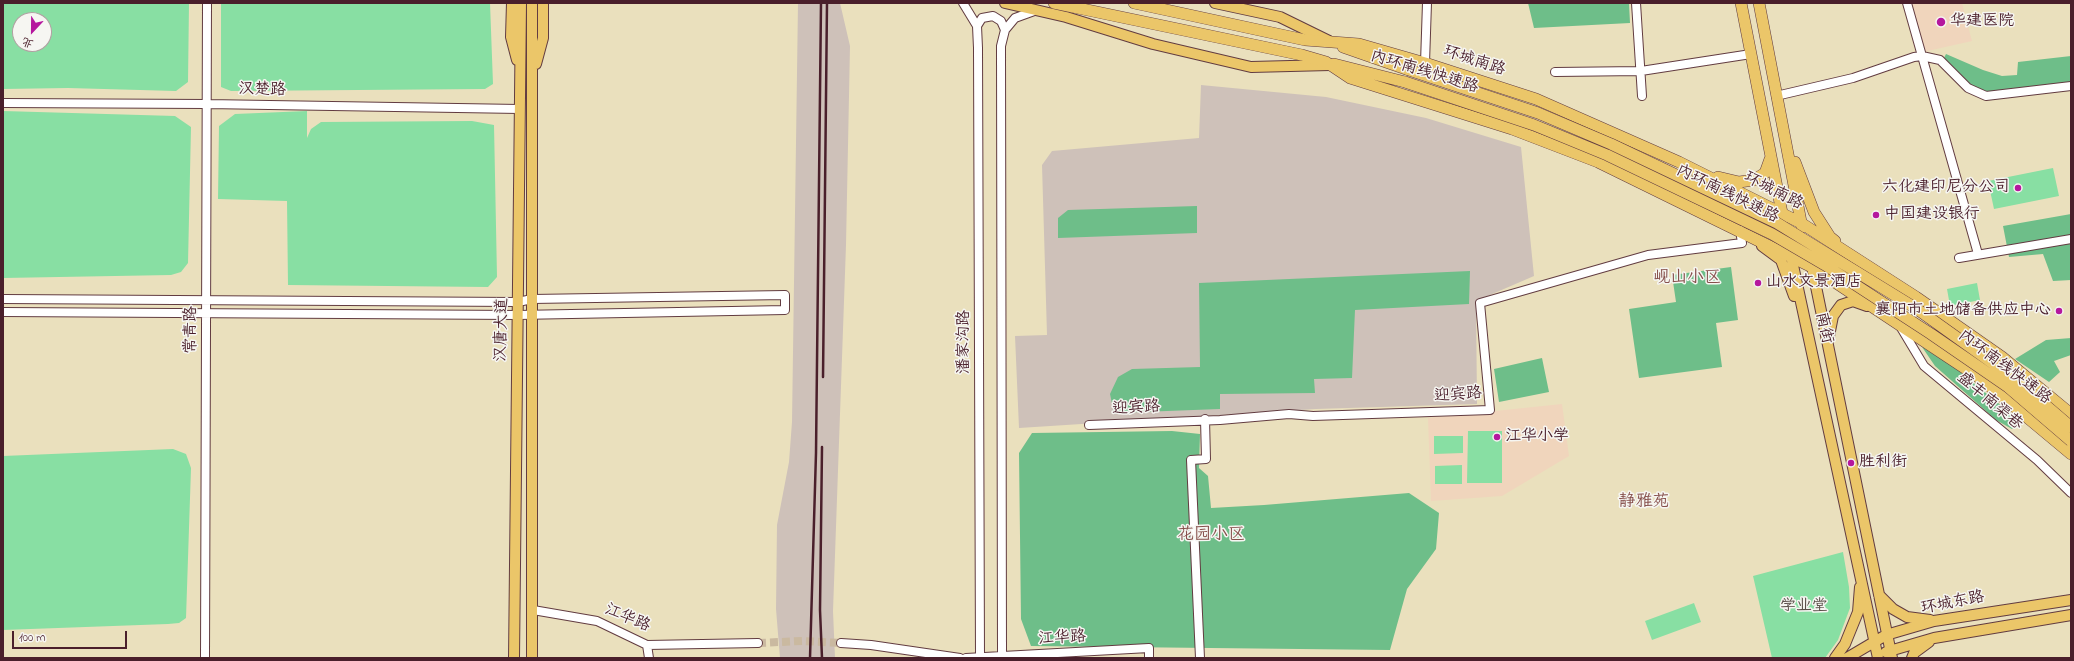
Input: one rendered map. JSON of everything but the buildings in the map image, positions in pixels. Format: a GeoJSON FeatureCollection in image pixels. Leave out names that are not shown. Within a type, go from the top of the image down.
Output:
{"type":"FeatureCollection","features":[{"type":"Feature","properties":{"kind":"highway","name":"内环南线快速路"},"geometry":{"type":"LineString","coordinates":[[1054,3],[1302,55],[1328,64],[1405,82],[1541,128],[1607,155],[1772,234],[1825,265],[1995,378],[2071,440]]}},
{"type":"Feature","properties":{"kind":"highway","name":"内环南线快速路"},"geometry":{"type":"LineString","coordinates":[[1134,3],[1305,40],[1359,44],[1425,63]]}},
{"type":"Feature","properties":{"kind":"highway","name":"南街"},"geometry":{"type":"LineString","coordinates":[[1741,3],[1770,159],[1791,256]]}},
{"type":"Feature","properties":{"kind":"highway","name":"南街"},"geometry":{"type":"LineString","coordinates":[[1759,3],[1781,124],[1801,223],[1812,266]]}},
{"type":"Feature","properties":{"kind":"highway","name":"内环南线快速路"},"geometry":{"type":"LineString","coordinates":[[1331,42],[1538,113],[1618,147],[1777,223],[1917,309],[2015,379],[2071,427]]}},
{"type":"Feature","properties":{"kind":"highway","name":"环城南路"},"geometry":{"type":"LineString","coordinates":[[1425,63],[1536,99],[1702,174],[1801,223],[1916,296],[2002,357],[2071,414]]}},
{"type":"Feature","properties":{"kind":"highway","name":"内环南线快速路"},"geometry":{"type":"LineString","coordinates":[[1328,64],[1350,78],[1512,129],[1598,162],[1743,232]]}},
{"type":"Feature","properties":{"kind":"highway"},"geometry":{"type":"LineString","coordinates":[[1781,124],[1804,189],[1830,237],[1872,269]]}},
{"type":"Feature","properties":{"kind":"highway"},"geometry":{"type":"LineString","coordinates":[[1702,174],[1739,182],[1754,180],[1765,173],[1770,159]]}},
{"type":"Feature","properties":{"kind":"highway"},"geometry":{"type":"LineString","coordinates":[[1743,232],[1812,266],[1981,378],[2071,454]]}},
{"type":"Feature","properties":{"kind":"main road"},"geometry":{"type":"LineString","coordinates":[[512,3],[511,37],[521,75]]}},
{"type":"Feature","properties":{"kind":"main road","name":"汉唐大道"},"geometry":{"type":"LineString","coordinates":[[514,658],[521,3]]}},
{"type":"Feature","properties":{"kind":"main road","name":"汉唐大道"},"geometry":{"type":"LineString","coordinates":[[532,3],[532,658]]}},
{"type":"Feature","properties":{"kind":"main road"},"geometry":{"type":"LineString","coordinates":[[532,78],[543,38],[543,3]]}},
{"type":"Feature","properties":{"kind":"main road"},"geometry":{"type":"LineString","coordinates":[[1005,3],[1066,17],[1153,44],[1251,67],[1328,64]]}},
{"type":"Feature","properties":{"kind":"main road"},"geometry":{"type":"LineString","coordinates":[[1215,3],[1280,17],[1331,42]]}},
{"type":"Feature","properties":{"kind":"main road"},"geometry":{"type":"LineString","coordinates":[[1743,232],[1781,260],[1806,325]]}},
{"type":"Feature","properties":{"kind":"main road","name":"南街"},"geometry":{"type":"LineString","coordinates":[[1791,256],[1861,575],[1877,657]]}},
{"type":"Feature","properties":{"kind":"main road","name":"南街"},"geometry":{"type":"LineString","coordinates":[[1812,266],[1891,654]]}},
{"type":"Feature","properties":{"kind":"main road"},"geometry":{"type":"LineString","coordinates":[[1827,342],[1833,316],[1841,305],[1853,302],[1874,308]]}},
{"type":"Feature","properties":{"kind":"main road"},"geometry":{"type":"LineString","coordinates":[[1835,658],[1845,644],[1858,612],[1861,575]]}},
{"type":"Feature","properties":{"kind":"main road"},"geometry":{"type":"LineString","coordinates":[[1879,595],[1893,609],[1907,617],[1934,621]]}},
{"type":"Feature","properties":{"kind":"main road","name":"环城东路"},"geometry":{"type":"LineString","coordinates":[[1846,658],[1886,635],[1934,621],[2071,600]]}},
{"type":"Feature","properties":{"kind":"main road","name":"环城东路"},"geometry":{"type":"LineString","coordinates":[[1877,657],[1891,654],[1934,638],[2071,615]]}},
{"type":"Feature","properties":{"kind":"main road"},"geometry":{"type":"LineString","coordinates":[[1912,658],[1914,653],[1934,638]]}},
{"type":"Feature","properties":{"kind":"street","name":"常青路"},"geometry":{"type":"LineString","coordinates":[[206,658],[207,3]]}},
{"type":"Feature","properties":{"kind":"street"},"geometry":{"type":"LineString","coordinates":[[963,3],[977,26],[982,18],[993,16],[1001,21],[1006,30]]}},
{"type":"Feature","properties":{"kind":"street"},"geometry":{"type":"LineString","coordinates":[[1425,63],[1426,3]]}},
{"type":"Feature","properties":{"kind":"street"},"geometry":{"type":"LineString","coordinates":[[1636,3],[1642,96]]}},
{"type":"Feature","properties":{"kind":"street"},"geometry":{"type":"LineString","coordinates":[[1907,3],[1978,254]]}},
{"type":"Feature","properties":{"kind":"street"},"geometry":{"type":"LineString","coordinates":[[1002,656],[1001,46],[1006,30],[1015,18],[1037,10]]}},
{"type":"Feature","properties":{"kind":"street","name":"潘家沟路"},"geometry":{"type":"LineString","coordinates":[[977,26],[980,657]]}},
{"type":"Feature","properties":{"kind":"street"},"geometry":{"type":"LineString","coordinates":[[1555,72],[1641,71],[1751,54]]}},
{"type":"Feature","properties":{"kind":"street"},"geometry":{"type":"LineString","coordinates":[[1776,96],[1852,78],[1914,56],[1922,56],[1940,60],[1968,88],[1986,96],[2071,86]]}},
{"type":"Feature","properties":{"kind":"street","name":"汉楚路"},"geometry":{"type":"LineString","coordinates":[[3,103],[207,104],[520,109]]}},
{"type":"Feature","properties":{"kind":"street","name":"迎宾路"},"geometry":{"type":"LineString","coordinates":[[1089,425],[1205,420],[1289,414],[1313,416],[1490,410],[1480,303],[1648,255],[1742,244],[1743,232]]}},
{"type":"Feature","properties":{"kind":"street"},"geometry":{"type":"LineString","coordinates":[[1959,258],[2071,239]]}},
{"type":"Feature","properties":{"kind":"street"},"geometry":{"type":"LineString","coordinates":[[3,299],[518,302],[532,299],[785,295],[785,310],[518,315],[3,312]]}},
{"type":"Feature","properties":{"kind":"street","name":"盛丰南渠巷"},"geometry":{"type":"LineString","coordinates":[[1898,324],[1924,366],[2037,460],[2071,493]]}},
{"type":"Feature","properties":{"kind":"street"},"geometry":{"type":"LineString","coordinates":[[1200,658],[1191,460],[1206,459],[1205,420]]}},
{"type":"Feature","properties":{"kind":"street","name":"江华路"},"geometry":{"type":"LineString","coordinates":[[533,610],[597,621],[647,645],[758,643]]}},
{"type":"Feature","properties":{"kind":"street"},"geometry":{"type":"LineString","coordinates":[[841,643],[960,658]]}},
{"type":"Feature","properties":{"kind":"street"},"geometry":{"type":"LineString","coordinates":[[647,645],[649,658]]}},
{"type":"Feature","properties":{"kind":"street","name":"江华路"},"geometry":{"type":"LineString","coordinates":[[966,658],[1149,648],[1149,658]]}},
{"type":"Feature","properties":{"kind":"shaded area"},"geometry":{"type":"Polygon","coordinates":[[[798,3],[840,3],[850,46],[846,245],[833,611],[835,658],[780,658],[776,609],[777,525],[789,462],[792,422],[798,3]]]}},
{"type":"Feature","properties":{"kind":"shaded area","name":"华建医院"},"geometry":{"type":"Polygon","coordinates":[[[1909,3],[1962,3],[1972,41],[1923,52],[1909,3]]]}},
{"type":"Feature","properties":{"kind":"shaded area"},"geometry":{"type":"Polygon","coordinates":[[[1201,85],[1326,97],[1426,118],[1521,147],[1534,276],[1476,301],[1477,404],[1316,409],[1019,428],[1015,336],[1047,335],[1042,165],[1052,151],[1199,138],[1201,85]]]}},
{"type":"Feature","properties":{"kind":"shaded area","name":"江华小学"},"geometry":{"type":"Polygon","coordinates":[[[1562,404],[1569,456],[1502,496],[1431,501],[1428,418],[1562,404]]]}},
{"type":"Feature","properties":{"kind":"green space"},"geometry":{"type":"Polygon","coordinates":[[[3,3],[189,3],[188,82],[176,91],[68,88],[3,89],[3,3]]]}},
{"type":"Feature","properties":{"kind":"green space"},"geometry":{"type":"Polygon","coordinates":[[[221,3],[490,3],[493,84],[485,89],[231,91],[221,87],[221,3]]]}},
{"type":"Feature","properties":{"kind":"green space"},"geometry":{"type":"Polygon","coordinates":[[[1528,3],[1629,3],[1630,23],[1534,28],[1528,3]]]}},
{"type":"Feature","properties":{"kind":"green space"},"geometry":{"type":"Polygon","coordinates":[[[1946,54],[1983,70],[2002,76],[2017,75],[2018,62],[2071,56],[2071,83],[1989,92],[1971,86],[1944,58],[1946,54]]]}},
{"type":"Feature","properties":{"kind":"green space"},"geometry":{"type":"Polygon","coordinates":[[[3,111],[175,116],[191,127],[188,263],[181,272],[171,275],[3,278],[3,111]]]}},
{"type":"Feature","properties":{"kind":"green space"},"geometry":{"type":"Polygon","coordinates":[[[307,111],[307,138],[311,129],[321,122],[472,121],[494,125],[497,277],[488,287],[288,285],[287,201],[218,199],[219,126],[235,114],[307,111]]]}},
{"type":"Feature","properties":{"kind":"green space"},"geometry":{"type":"Polygon","coordinates":[[[2053,168],[2059,196],[1994,209],[1988,181],[2053,168]]]}},
{"type":"Feature","properties":{"kind":"green space"},"geometry":{"type":"Polygon","coordinates":[[[1197,206],[1197,233],[1058,238],[1058,218],[1068,210],[1197,206]]]}},
{"type":"Feature","properties":{"kind":"green space"},"geometry":{"type":"Polygon","coordinates":[[[2071,214],[2071,280],[2053,281],[2043,254],[2009,257],[2003,226],[2071,214]]]}},
{"type":"Feature","properties":{"kind":"green space"},"geometry":{"type":"Polygon","coordinates":[[[1731,267],[1738,320],[1716,323],[1722,367],[1639,378],[1629,309],[1676,302],[1672,275],[1731,267]]]}},
{"type":"Feature","properties":{"kind":"green space"},"geometry":{"type":"Polygon","coordinates":[[[1470,271],[1469,304],[1355,310],[1352,378],[1314,379],[1315,393],[1220,394],[1220,409],[1114,413],[1110,394],[1118,377],[1132,369],[1200,367],[1199,283],[1470,271]]]}},
{"type":"Feature","properties":{"kind":"green space"},"geometry":{"type":"Polygon","coordinates":[[[1977,283],[1980,300],[1950,306],[1947,289],[1977,283]]]}},
{"type":"Feature","properties":{"kind":"green space"},"geometry":{"type":"Polygon","coordinates":[[[2071,338],[2071,355],[2054,361],[2060,372],[2049,382],[2015,359],[2046,340],[2071,338]]]}},
{"type":"Feature","properties":{"kind":"green space"},"geometry":{"type":"Polygon","coordinates":[[[1922,347],[1954,367],[2019,420],[2017,426],[2012,429],[1996,420],[1935,366],[1922,347]]]}},
{"type":"Feature","properties":{"kind":"green space"},"geometry":{"type":"Polygon","coordinates":[[[1542,358],[1549,392],[1499,402],[1494,369],[1542,358]]]}},
{"type":"Feature","properties":{"kind":"green space"},"geometry":{"type":"Polygon","coordinates":[[[1172,431],[1200,434],[1199,468],[1208,476],[1211,508],[1409,493],[1439,513],[1436,549],[1407,589],[1390,650],[1031,646],[1021,619],[1019,453],[1032,433],[1172,431]]]}},
{"type":"Feature","properties":{"kind":"green space"},"geometry":{"type":"Polygon","coordinates":[[[1468,431],[1502,431],[1502,483],[1467,483],[1468,431]]]}},
{"type":"Feature","properties":{"kind":"green space"},"geometry":{"type":"Polygon","coordinates":[[[1434,436],[1463,436],[1463,453],[1434,454],[1434,436]]]}},
{"type":"Feature","properties":{"kind":"green space"},"geometry":{"type":"Polygon","coordinates":[[[173,449],[186,454],[191,468],[186,618],[179,623],[168,624],[3,630],[3,456],[173,449]]]}},
{"type":"Feature","properties":{"kind":"green space"},"geometry":{"type":"Polygon","coordinates":[[[1462,465],[1462,484],[1435,484],[1435,466],[1462,465]]]}},
{"type":"Feature","properties":{"kind":"green space","name":"学业堂"},"geometry":{"type":"Polygon","coordinates":[[[1843,552],[1849,587],[1850,608],[1838,640],[1825,658],[1772,658],[1753,576],[1843,552]]]}},
{"type":"Feature","properties":{"kind":"green space"},"geometry":{"type":"Polygon","coordinates":[[[1694,603],[1701,622],[1652,640],[1645,621],[1694,603]]]}},
{"type":"Feature","properties":{"kind":"tunnel"},"geometry":{"type":"LineString","coordinates":[[758,643],[802,641],[841,643]]}},
{"type":"Feature","properties":{"kind":"railway"},"geometry":{"type":"LineString","coordinates":[[810,658],[816,453],[821,3]]}},
{"type":"Feature","properties":{"kind":"railway"},"geometry":{"type":"LineString","coordinates":[[823,377],[827,3]]}},
{"type":"Feature","properties":{"kind":"railway"},"geometry":{"type":"LineString","coordinates":[[822,447],[820,610],[822,658]]}},
{"type":"Feature","properties":{"kind":"place","name":"华建医院"},"geometry":{"type":"Point","coordinates":[1941,22]}},
{"type":"Feature","properties":{"kind":"place","name":"六化建印尼分公司"},"geometry":{"type":"Point","coordinates":[2018,188]}},
{"type":"Feature","properties":{"kind":"place","name":"中国建设银行"},"geometry":{"type":"Point","coordinates":[1876,215]}},
{"type":"Feature","properties":{"kind":"place","name":"山水文景酒店"},"geometry":{"type":"Point","coordinates":[1758,283]}},
{"type":"Feature","properties":{"kind":"place","name":"襄阳市土地储备供应中心"},"geometry":{"type":"Point","coordinates":[2059,311]}},
{"type":"Feature","properties":{"kind":"place","name":"江华小学"},"geometry":{"type":"Point","coordinates":[1497,437]}},
{"type":"Feature","properties":{"kind":"place","name":"胜利街"},"geometry":{"type":"Point","coordinates":[1851,463]}},
{"type":"Feature","properties":{"kind":"district","name":"岘山小区"},"geometry":{"type":"Point","coordinates":[1687,279]}},
{"type":"Feature","properties":{"kind":"district","name":"静雅苑"},"geometry":{"type":"Point","coordinates":[1644,503]}},
{"type":"Feature","properties":{"kind":"district","name":"花园小区"},"geometry":{"type":"Point","coordinates":[1211,536]}}]}
